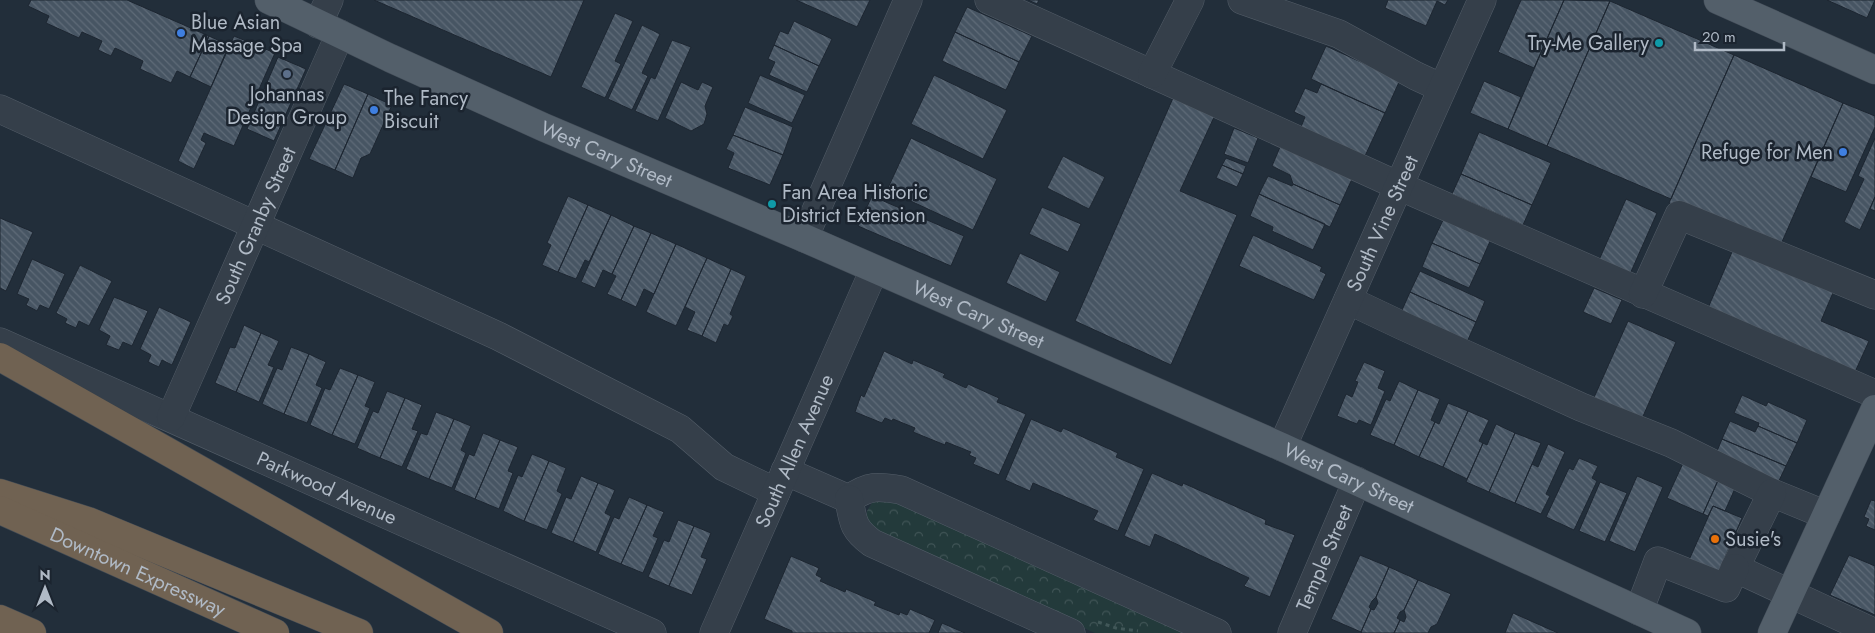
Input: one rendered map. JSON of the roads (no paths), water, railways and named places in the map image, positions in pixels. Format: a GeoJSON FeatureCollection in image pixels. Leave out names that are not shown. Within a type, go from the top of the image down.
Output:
{"type":"FeatureCollection","features":[{"type":"Feature","properties":{"kind":"highway"},"geometry":{"type":"LineString","coordinates":[[0,357],[489,633]]}},
{"type":"Feature","properties":{"kind":"highway"},"geometry":{"type":"LineString","coordinates":[[0,493],[88,521],[359,633]]}},
{"type":"Feature","properties":{"kind":"highway","name":"Downtown Expressway"},"geometry":{"type":"LineString","coordinates":[[0,510],[275,633]]}},
{"type":"Feature","properties":{"kind":"highway"},"geometry":{"type":"LineString","coordinates":[[0,619],[32,633]]}},
{"type":"Feature","properties":{"kind":"main road","name":"West Cary Street"},"geometry":{"type":"LineString","coordinates":[[269,0],[329,19],[543,127],[804,238],[1282,447],[1687,633]]}},
{"type":"Feature","properties":{"kind":"main road"},"geometry":{"type":"LineString","coordinates":[[1718,0],[1875,70]]}},
{"type":"Feature","properties":{"kind":"main road"},"geometry":{"type":"LineString","coordinates":[[1772,633],[1875,409]]}},
{"type":"Feature","properties":{"kind":"street"},"geometry":{"type":"LineString","coordinates":[[804,238],[908,0]]}},
{"type":"Feature","properties":{"kind":"street"},"geometry":{"type":"LineString","coordinates":[[989,0],[1399,186],[1875,394]]}},
{"type":"Feature","properties":{"kind":"street"},"geometry":{"type":"LineString","coordinates":[[1152,74],[1190,0]]}},
{"type":"Feature","properties":{"kind":"street"},"geometry":{"type":"LineString","coordinates":[[1242,0],[1338,34],[1442,88]]}},
{"type":"Feature","properties":{"kind":"street","name":"South Vine Street"},"geometry":{"type":"LineString","coordinates":[[1282,447],[1482,0]]}},
{"type":"Feature","properties":{"kind":"street","name":"South Granby Street"},"geometry":{"type":"LineString","coordinates":[[171,418],[257,225],[329,19]]}},
{"type":"Feature","properties":{"kind":"street"},"geometry":{"type":"LineString","coordinates":[[0,109],[498,336],[680,429],[724,467],[849,499],[861,491],[872,487],[901,490],[1217,633]]}},
{"type":"Feature","properties":{"kind":"street"},"geometry":{"type":"LineString","coordinates":[[1643,294],[1679,215],[1875,295]]}},
{"type":"Feature","properties":{"kind":"street","name":"South Allen Avenue"},"geometry":{"type":"LineString","coordinates":[[714,633],[874,270]]}},
{"type":"Feature","properties":{"kind":"street"},"geometry":{"type":"LineString","coordinates":[[1348,300],[1581,407],[1671,443],[1772,493],[1826,515]]}},
{"type":"Feature","properties":{"kind":"street","name":"Parkwood Avenue"},"geometry":{"type":"LineString","coordinates":[[0,342],[652,633]]}},
{"type":"Feature","properties":{"kind":"street","name":"Temple Street"},"geometry":{"type":"LineString","coordinates":[[1292,633],[1357,481]]}},
{"type":"Feature","properties":{"kind":"street"},"geometry":{"type":"LineString","coordinates":[[1639,611],[1658,561],[1726,588],[1772,493]]}},
{"type":"Feature","properties":{"kind":"street"},"geometry":{"type":"LineString","coordinates":[[849,499],[852,517],[859,533],[872,543],[1071,633]]}},
{"type":"Feature","properties":{"kind":"street"},"geometry":{"type":"LineString","coordinates":[[1735,568],[1875,633]]}},
{"type":"Feature","properties":{"kind":"place","name":"Blue Asian Massage Spa"},"geometry":{"type":"Point","coordinates":[181,33]}},
{"type":"Feature","properties":{"kind":"place","name":"Try-Me Gallery"},"geometry":{"type":"Point","coordinates":[1659,43]}},
{"type":"Feature","properties":{"kind":"place","name":"Johannas Design Group"},"geometry":{"type":"Point","coordinates":[287,74]}},
{"type":"Feature","properties":{"kind":"place","name":"The Fancy Biscuit"},"geometry":{"type":"Point","coordinates":[374,110]}},
{"type":"Feature","properties":{"kind":"place","name":"Refuge for Men"},"geometry":{"type":"Point","coordinates":[1843,152]}},
{"type":"Feature","properties":{"kind":"place","name":"Fan Area Historic District Extension"},"geometry":{"type":"Point","coordinates":[772,204]}},
{"type":"Feature","properties":{"kind":"place","name":"Susie's"},"geometry":{"type":"Point","coordinates":[1715,539]}}]}
